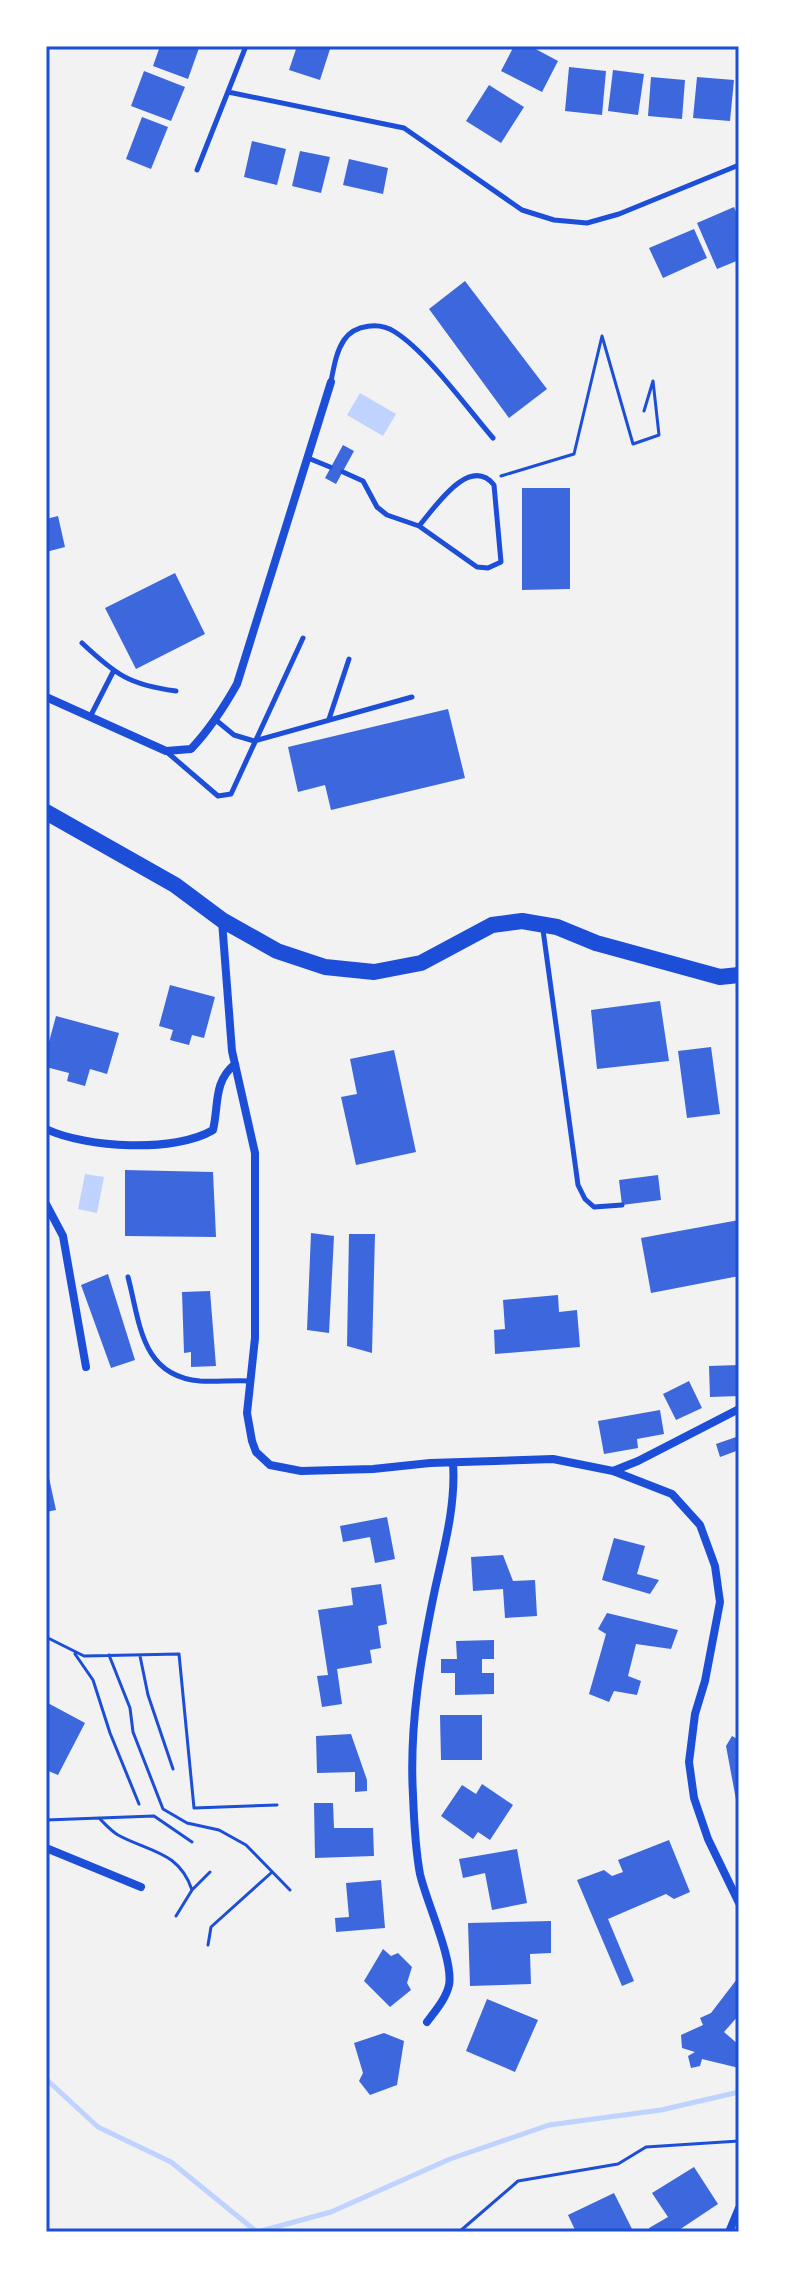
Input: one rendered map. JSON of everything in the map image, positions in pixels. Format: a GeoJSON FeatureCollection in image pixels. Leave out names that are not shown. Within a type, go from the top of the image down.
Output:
{"type":"FeatureCollection","features":[{"type":"Feature","properties":{"kind":"main road"},"geometry":{"type":"LineString","coordinates":[[46,812],[175,885],[222,920],[277,951],[325,967],[374,972],[421,963],[492,925],[522,921],[557,927],[596,943],[720,977],[739,975]]}},
{"type":"Feature","properties":{"kind":"street"},"geometry":{"type":"LineString","coordinates":[[46,697],[166,751],[191,749],[217,721],[237,684],[331,382]]}},
{"type":"Feature","properties":{"kind":"street"},"geometry":{"type":"LineString","coordinates":[[222,920],[235,1064],[255,1153],[256,1292],[247,1413],[256,1452],[270,1465],[301,1471],[553,1459],[613,1471],[672,1494],[700,1525],[715,1566],[720,1602],[705,1681],[695,1714],[689,1762],[694,1798],[708,1839],[739,1903]]}},
{"type":"Feature","properties":{"kind":"street"},"geometry":{"type":"LineString","coordinates":[[46,1129],[61,1136],[109,1144],[158,1144],[203,1137],[213,1130],[218,1111],[218,1087],[223,1073],[235,1064]]}},
{"type":"Feature","properties":{"kind":"street"},"geometry":{"type":"LineString","coordinates":[[46,1204],[63,1236],[86,1367]]}},
{"type":"Feature","properties":{"kind":"street"},"geometry":{"type":"LineString","coordinates":[[613,1471],[739,1409]]}},
{"type":"Feature","properties":{"kind":"street"},"geometry":{"type":"LineString","coordinates":[[427,2022],[441,2004],[449,1984],[446,1961],[420,1874],[413,1793],[413,1742],[425,1641],[445,1550],[453,1463]]}},
{"type":"Feature","properties":{"kind":"street"},"geometry":{"type":"LineString","coordinates":[[46,1848],[141,1887]]}},
{"type":"Feature","properties":{"kind":"street"},"geometry":{"type":"LineString","coordinates":[[729,2232],[739,2208]]}},
{"type":"Feature","properties":{"kind":"lane"},"geometry":{"type":"LineString","coordinates":[[197,170],[246,46]]}},
{"type":"Feature","properties":{"kind":"lane"},"geometry":{"type":"LineString","coordinates":[[228,92],[404,128],[522,210],[554,220],[587,223],[619,214],[739,165]]}},
{"type":"Feature","properties":{"kind":"lane"},"geometry":{"type":"LineString","coordinates":[[331,382],[338,351],[346,337],[369,325],[394,330],[493,438]]}},
{"type":"Feature","properties":{"kind":"lane"},"geometry":{"type":"LineString","coordinates":[[308,458],[330,467]]}},
{"type":"Feature","properties":{"kind":"lane"},"geometry":{"type":"LineString","coordinates":[[343,472],[363,481],[377,507],[387,515],[419,526],[477,567],[498,565],[502,558],[494,485],[489,480],[476,476],[461,479],[419,526]]}},
{"type":"Feature","properties":{"kind":"lane"},"geometry":{"type":"LineString","coordinates":[[166,751],[218,796],[224,796],[235,788],[303,638]]}},
{"type":"Feature","properties":{"kind":"lane"},"geometry":{"type":"LineString","coordinates":[[82,643],[113,672],[151,688],[176,691]]}},
{"type":"Feature","properties":{"kind":"lane"},"geometry":{"type":"LineString","coordinates":[[329,720],[349,659]]}},
{"type":"Feature","properties":{"kind":"lane"},"geometry":{"type":"LineString","coordinates":[[90,717],[113,672]]}},
{"type":"Feature","properties":{"kind":"lane"},"geometry":{"type":"LineString","coordinates":[[217,721],[234,735],[254,741],[412,697]]}},
{"type":"Feature","properties":{"kind":"lane"},"geometry":{"type":"LineString","coordinates":[[542,925],[578,1185],[585,1199],[594,1207],[622,1205]]}},
{"type":"Feature","properties":{"kind":"lane"},"geometry":{"type":"LineString","coordinates":[[128,1277],[144,1338],[156,1363],[176,1376],[199,1381],[250,1381]]}},
{"type":"Feature","properties":{"kind":"path"},"geometry":{"type":"LineString","coordinates":[[489,480],[574,454],[602,336],[633,444],[659,435],[653,381],[644,411]]}},
{"type":"Feature","properties":{"kind":"path"},"geometry":{"type":"LineString","coordinates":[[46,1639],[84,1656],[179,1654],[194,1808],[277,1805]]}},
{"type":"Feature","properties":{"kind":"path"},"geometry":{"type":"LineString","coordinates":[[72,1651],[93,1680],[110,1733],[139,1804]]}},
{"type":"Feature","properties":{"kind":"path"},"geometry":{"type":"LineString","coordinates":[[109,1655],[130,1708],[133,1732],[163,1809],[187,1823],[219,1830],[246,1845],[290,1890]]}},
{"type":"Feature","properties":{"kind":"path"},"geometry":{"type":"LineString","coordinates":[[140,1656],[148,1695],[173,1769]]}},
{"type":"Feature","properties":{"kind":"path"},"geometry":{"type":"LineString","coordinates":[[46,1820],[154,1816],[192,1842]]}},
{"type":"Feature","properties":{"kind":"path"},"geometry":{"type":"LineString","coordinates":[[99,1818],[116,1834],[164,1853],[187,1878],[192,1890]]}},
{"type":"Feature","properties":{"kind":"path"},"geometry":{"type":"LineString","coordinates":[[176,1916],[192,1890],[210,1872]]}},
{"type":"Feature","properties":{"kind":"path"},"geometry":{"type":"LineString","coordinates":[[208,1945],[211,1927],[271,1873]]}},
{"type":"Feature","properties":{"kind":"path"},"geometry":{"type":"LineString","coordinates":[[459,2232],[518,2181],[618,2164],[646,2147],[739,2141]]}},
{"type":"Feature","properties":{"kind":"water"},"geometry":{"type":"Polygon","coordinates":[[[360,393],[396,414],[383,436],[347,415],[360,393]]]}},
{"type":"Feature","properties":{"kind":"water"},"geometry":{"type":"Polygon","coordinates":[[[85,1174],[104,1177],[97,1213],[78,1209],[85,1174]]]}},
{"type":"Feature","properties":{"kind":"building"},"geometry":{"type":"Polygon","coordinates":[[[160,46],[199,48],[188,79],[153,66],[160,46]]]}},
{"type":"Feature","properties":{"kind":"building"},"geometry":{"type":"Polygon","coordinates":[[[297,46],[331,46],[320,80],[289,70],[297,46]]]}},
{"type":"Feature","properties":{"kind":"building"},"geometry":{"type":"Polygon","coordinates":[[[514,46],[530,46],[558,61],[542,92],[501,71],[514,46]]]}},
{"type":"Feature","properties":{"kind":"building"},"geometry":{"type":"Polygon","coordinates":[[[569,67],[606,71],[602,115],[565,111],[569,67]]]}},
{"type":"Feature","properties":{"kind":"building"},"geometry":{"type":"Polygon","coordinates":[[[613,70],[644,74],[638,115],[608,111],[613,70]]]}},
{"type":"Feature","properties":{"kind":"building"},"geometry":{"type":"Polygon","coordinates":[[[144,71],[185,87],[171,121],[131,106],[144,71]]]}},
{"type":"Feature","properties":{"kind":"building"},"geometry":{"type":"Polygon","coordinates":[[[651,77],[685,80],[682,119],[648,116],[651,77]]]}},
{"type":"Feature","properties":{"kind":"building"},"geometry":{"type":"Polygon","coordinates":[[[697,77],[734,80],[730,121],[693,118],[697,77]]]}},
{"type":"Feature","properties":{"kind":"building"},"geometry":{"type":"Polygon","coordinates":[[[489,85],[524,107],[501,143],[466,121],[489,85]]]}},
{"type":"Feature","properties":{"kind":"building"},"geometry":{"type":"Polygon","coordinates":[[[142,117],[168,127],[151,169],[126,159],[142,117]]]}},
{"type":"Feature","properties":{"kind":"building"},"geometry":{"type":"Polygon","coordinates":[[[252,141],[286,149],[277,185],[244,177],[252,141]]]}},
{"type":"Feature","properties":{"kind":"building"},"geometry":{"type":"Polygon","coordinates":[[[300,151],[330,157],[321,193],[292,186],[300,151]]]}},
{"type":"Feature","properties":{"kind":"building"},"geometry":{"type":"Polygon","coordinates":[[[349,159],[388,168],[383,194],[343,185],[349,159]]]}},
{"type":"Feature","properties":{"kind":"building"},"geometry":{"type":"Polygon","coordinates":[[[734,207],[739,219],[739,260],[717,269],[697,223],[734,207]]]}},
{"type":"Feature","properties":{"kind":"building"},"geometry":{"type":"Polygon","coordinates":[[[694,229],[707,258],[663,278],[649,248],[694,229]]]}},
{"type":"Feature","properties":{"kind":"building"},"geometry":{"type":"Polygon","coordinates":[[[465,281],[547,389],[509,418],[429,309],[465,281]]]}},
{"type":"Feature","properties":{"kind":"building"},"geometry":{"type":"Polygon","coordinates":[[[343,445],[354,451],[336,484],[325,478],[343,445]]]}},
{"type":"Feature","properties":{"kind":"building"},"geometry":{"type":"Polygon","coordinates":[[[522,488],[570,488],[570,589],[522,590],[522,488]]]}},
{"type":"Feature","properties":{"kind":"building"},"geometry":{"type":"Polygon","coordinates":[[[58,516],[65,547],[46,552],[46,519],[58,516]]]}},
{"type":"Feature","properties":{"kind":"building"},"geometry":{"type":"Polygon","coordinates":[[[175,573],[205,634],[136,669],[105,608],[175,573]]]}},
{"type":"Feature","properties":{"kind":"building"},"geometry":{"type":"Polygon","coordinates":[[[448,709],[465,778],[331,810],[325,785],[298,792],[288,747],[448,709]]]}},
{"type":"Feature","properties":{"kind":"building"},"geometry":{"type":"Polygon","coordinates":[[[170,985],[215,997],[204,1038],[192,1035],[189,1045],[170,1040],[173,1030],[159,1026],[170,985]]]}},
{"type":"Feature","properties":{"kind":"building"},"geometry":{"type":"Polygon","coordinates":[[[660,1001],[669,1061],[597,1069],[591,1010],[660,1001]]]}},
{"type":"Feature","properties":{"kind":"building"},"geometry":{"type":"Polygon","coordinates":[[[56,1016],[119,1033],[107,1074],[90,1069],[85,1086],[67,1081],[69,1073],[46,1067],[46,1053],[56,1016]]]}},
{"type":"Feature","properties":{"kind":"building"},"geometry":{"type":"Polygon","coordinates":[[[711,1047],[720,1114],[687,1118],[678,1051],[711,1047]]]}},
{"type":"Feature","properties":{"kind":"building"},"geometry":{"type":"Polygon","coordinates":[[[394,1050],[416,1152],[356,1165],[341,1097],[357,1094],[350,1059],[394,1050]]]}},
{"type":"Feature","properties":{"kind":"building"},"geometry":{"type":"Polygon","coordinates":[[[125,1170],[213,1172],[216,1237],[125,1236],[125,1170]]]}},
{"type":"Feature","properties":{"kind":"building"},"geometry":{"type":"Polygon","coordinates":[[[658,1175],[661,1200],[622,1205],[619,1180],[658,1175]]]}},
{"type":"Feature","properties":{"kind":"building"},"geometry":{"type":"Polygon","coordinates":[[[739,1220],[739,1276],[651,1293],[641,1238],[739,1220]]]}},
{"type":"Feature","properties":{"kind":"building"},"geometry":{"type":"Polygon","coordinates":[[[311,1233],[334,1236],[329,1333],[307,1330],[311,1233]]]}},
{"type":"Feature","properties":{"kind":"building"},"geometry":{"type":"Polygon","coordinates":[[[349,1234],[375,1234],[372,1353],[347,1346],[349,1234]]]}},
{"type":"Feature","properties":{"kind":"building"},"geometry":{"type":"Polygon","coordinates":[[[108,1274],[135,1360],[111,1368],[81,1285],[108,1274]]]}},
{"type":"Feature","properties":{"kind":"building"},"geometry":{"type":"Polygon","coordinates":[[[210,1291],[216,1366],[191,1367],[191,1352],[184,1353],[182,1292],[210,1291]]]}},
{"type":"Feature","properties":{"kind":"building"},"geometry":{"type":"Polygon","coordinates":[[[558,1295],[559,1312],[577,1310],[580,1347],[495,1354],[494,1330],[505,1329],[503,1300],[558,1295]]]}},
{"type":"Feature","properties":{"kind":"building"},"geometry":{"type":"Polygon","coordinates":[[[739,1365],[739,1396],[710,1397],[709,1366],[739,1365]]]}},
{"type":"Feature","properties":{"kind":"building"},"geometry":{"type":"Polygon","coordinates":[[[689,1381],[702,1408],[676,1420],[663,1394],[689,1381]]]}},
{"type":"Feature","properties":{"kind":"building"},"geometry":{"type":"Polygon","coordinates":[[[660,1410],[664,1434],[637,1439],[638,1448],[604,1454],[598,1421],[660,1410]]]}},
{"type":"Feature","properties":{"kind":"building"},"geometry":{"type":"Polygon","coordinates":[[[739,1436],[739,1450],[720,1457],[716,1444],[739,1436]]]}},
{"type":"Feature","properties":{"kind":"building"},"geometry":{"type":"Polygon","coordinates":[[[46,1464],[56,1510],[46,1512],[46,1464]]]}},
{"type":"Feature","properties":{"kind":"building"},"geometry":{"type":"Polygon","coordinates":[[[387,1517],[395,1559],[375,1563],[370,1537],[343,1542],[340,1526],[387,1517]]]}},
{"type":"Feature","properties":{"kind":"building"},"geometry":{"type":"Polygon","coordinates":[[[614,1538],[645,1546],[637,1574],[659,1580],[650,1594],[602,1580],[614,1538]]]}},
{"type":"Feature","properties":{"kind":"building"},"geometry":{"type":"Polygon","coordinates":[[[503,1555],[513,1581],[535,1580],[537,1616],[505,1618],[503,1589],[473,1591],[471,1557],[503,1555]]]}},
{"type":"Feature","properties":{"kind":"building"},"geometry":{"type":"Polygon","coordinates":[[[381,1584],[387,1624],[378,1626],[381,1648],[370,1650],[372,1663],[337,1669],[342,1704],[322,1707],[317,1676],[328,1675],[318,1610],[353,1605],[351,1588],[381,1584]]]}},
{"type":"Feature","properties":{"kind":"building"},"geometry":{"type":"Polygon","coordinates":[[[607,1613],[678,1630],[671,1649],[636,1644],[628,1676],[641,1681],[637,1695],[614,1691],[609,1702],[589,1694],[606,1634],[598,1629],[607,1613]]]}},
{"type":"Feature","properties":{"kind":"building"},"geometry":{"type":"Polygon","coordinates":[[[494,1640],[494,1659],[482,1659],[482,1673],[494,1673],[494,1694],[455,1695],[455,1673],[441,1673],[441,1659],[457,1659],[456,1641],[494,1640]]]}},
{"type":"Feature","properties":{"kind":"building"},"geometry":{"type":"Polygon","coordinates":[[[46,1702],[85,1723],[58,1775],[46,1770],[46,1702]]]}},
{"type":"Feature","properties":{"kind":"building"},"geometry":{"type":"Polygon","coordinates":[[[440,1715],[482,1715],[482,1760],[441,1760],[440,1715]]]}},
{"type":"Feature","properties":{"kind":"building"},"geometry":{"type":"Polygon","coordinates":[[[351,1734],[367,1780],[367,1791],[355,1792],[355,1772],[317,1773],[316,1736],[351,1734]]]}},
{"type":"Feature","properties":{"kind":"building"},"geometry":{"type":"Polygon","coordinates":[[[732,1736],[739,1740],[737,1805],[726,1746],[732,1736]]]}},
{"type":"Feature","properties":{"kind":"building"},"geometry":{"type":"Polygon","coordinates":[[[482,1784],[513,1805],[490,1840],[478,1832],[473,1839],[441,1816],[462,1785],[476,1794],[482,1784]]]}},
{"type":"Feature","properties":{"kind":"building"},"geometry":{"type":"Polygon","coordinates":[[[314,1803],[333,1803],[334,1828],[373,1828],[374,1856],[315,1858],[314,1803]]]}},
{"type":"Feature","properties":{"kind":"building"},"geometry":{"type":"Polygon","coordinates":[[[669,1840],[690,1892],[674,1899],[666,1894],[608,1919],[634,1981],[622,1986],[577,1880],[604,1870],[612,1876],[623,1872],[618,1860],[669,1840]]]}},
{"type":"Feature","properties":{"kind":"building"},"geometry":{"type":"Polygon","coordinates":[[[517,1849],[527,1903],[492,1910],[485,1873],[463,1878],[459,1859],[517,1849]]]}},
{"type":"Feature","properties":{"kind":"building"},"geometry":{"type":"Polygon","coordinates":[[[381,1880],[385,1928],[336,1932],[335,1918],[349,1917],[346,1883],[381,1880]]]}},
{"type":"Feature","properties":{"kind":"building"},"geometry":{"type":"Polygon","coordinates":[[[551,1921],[551,1953],[530,1954],[531,1984],[470,1986],[468,1923],[551,1921]]]}},
{"type":"Feature","properties":{"kind":"building"},"geometry":{"type":"Polygon","coordinates":[[[383,1949],[391,1956],[398,1953],[412,1967],[407,1983],[411,1990],[390,2007],[364,1981],[383,1949]]]}},
{"type":"Feature","properties":{"kind":"building"},"geometry":{"type":"Polygon","coordinates":[[[737,1979],[739,2015],[724,2032],[739,2045],[739,2068],[702,2059],[700,2066],[691,2068],[688,2056],[695,2052],[682,2048],[681,2035],[703,2025],[700,2018],[711,2013],[737,1979]]]}},
{"type":"Feature","properties":{"kind":"building"},"geometry":{"type":"Polygon","coordinates":[[[487,1999],[538,2020],[515,2072],[466,2051],[487,1999]]]}},
{"type":"Feature","properties":{"kind":"building"},"geometry":{"type":"Polygon","coordinates":[[[384,2033],[404,2041],[397,2085],[370,2095],[359,2081],[363,2073],[354,2043],[384,2033]]]}},
{"type":"Feature","properties":{"kind":"building"},"geometry":{"type":"Polygon","coordinates":[[[694,2167],[718,2204],[676,2232],[652,2232],[649,2228],[668,2217],[652,2193],[694,2167]]]}},
{"type":"Feature","properties":{"kind":"building"},"geometry":{"type":"Polygon","coordinates":[[[614,2193],[632,2229],[625,2232],[576,2232],[568,2215],[614,2193]]]}},
{"type":"Feature","properties":{"kind":"waterway"},"geometry":{"type":"LineString","coordinates":[[46,2079],[98,2127],[171,2162],[257,2232]]}},
{"type":"Feature","properties":{"kind":"waterway"},"geometry":{"type":"LineString","coordinates":[[257,2232],[331,2212],[450,2159],[549,2125],[661,2110],[739,2092]]}}]}
